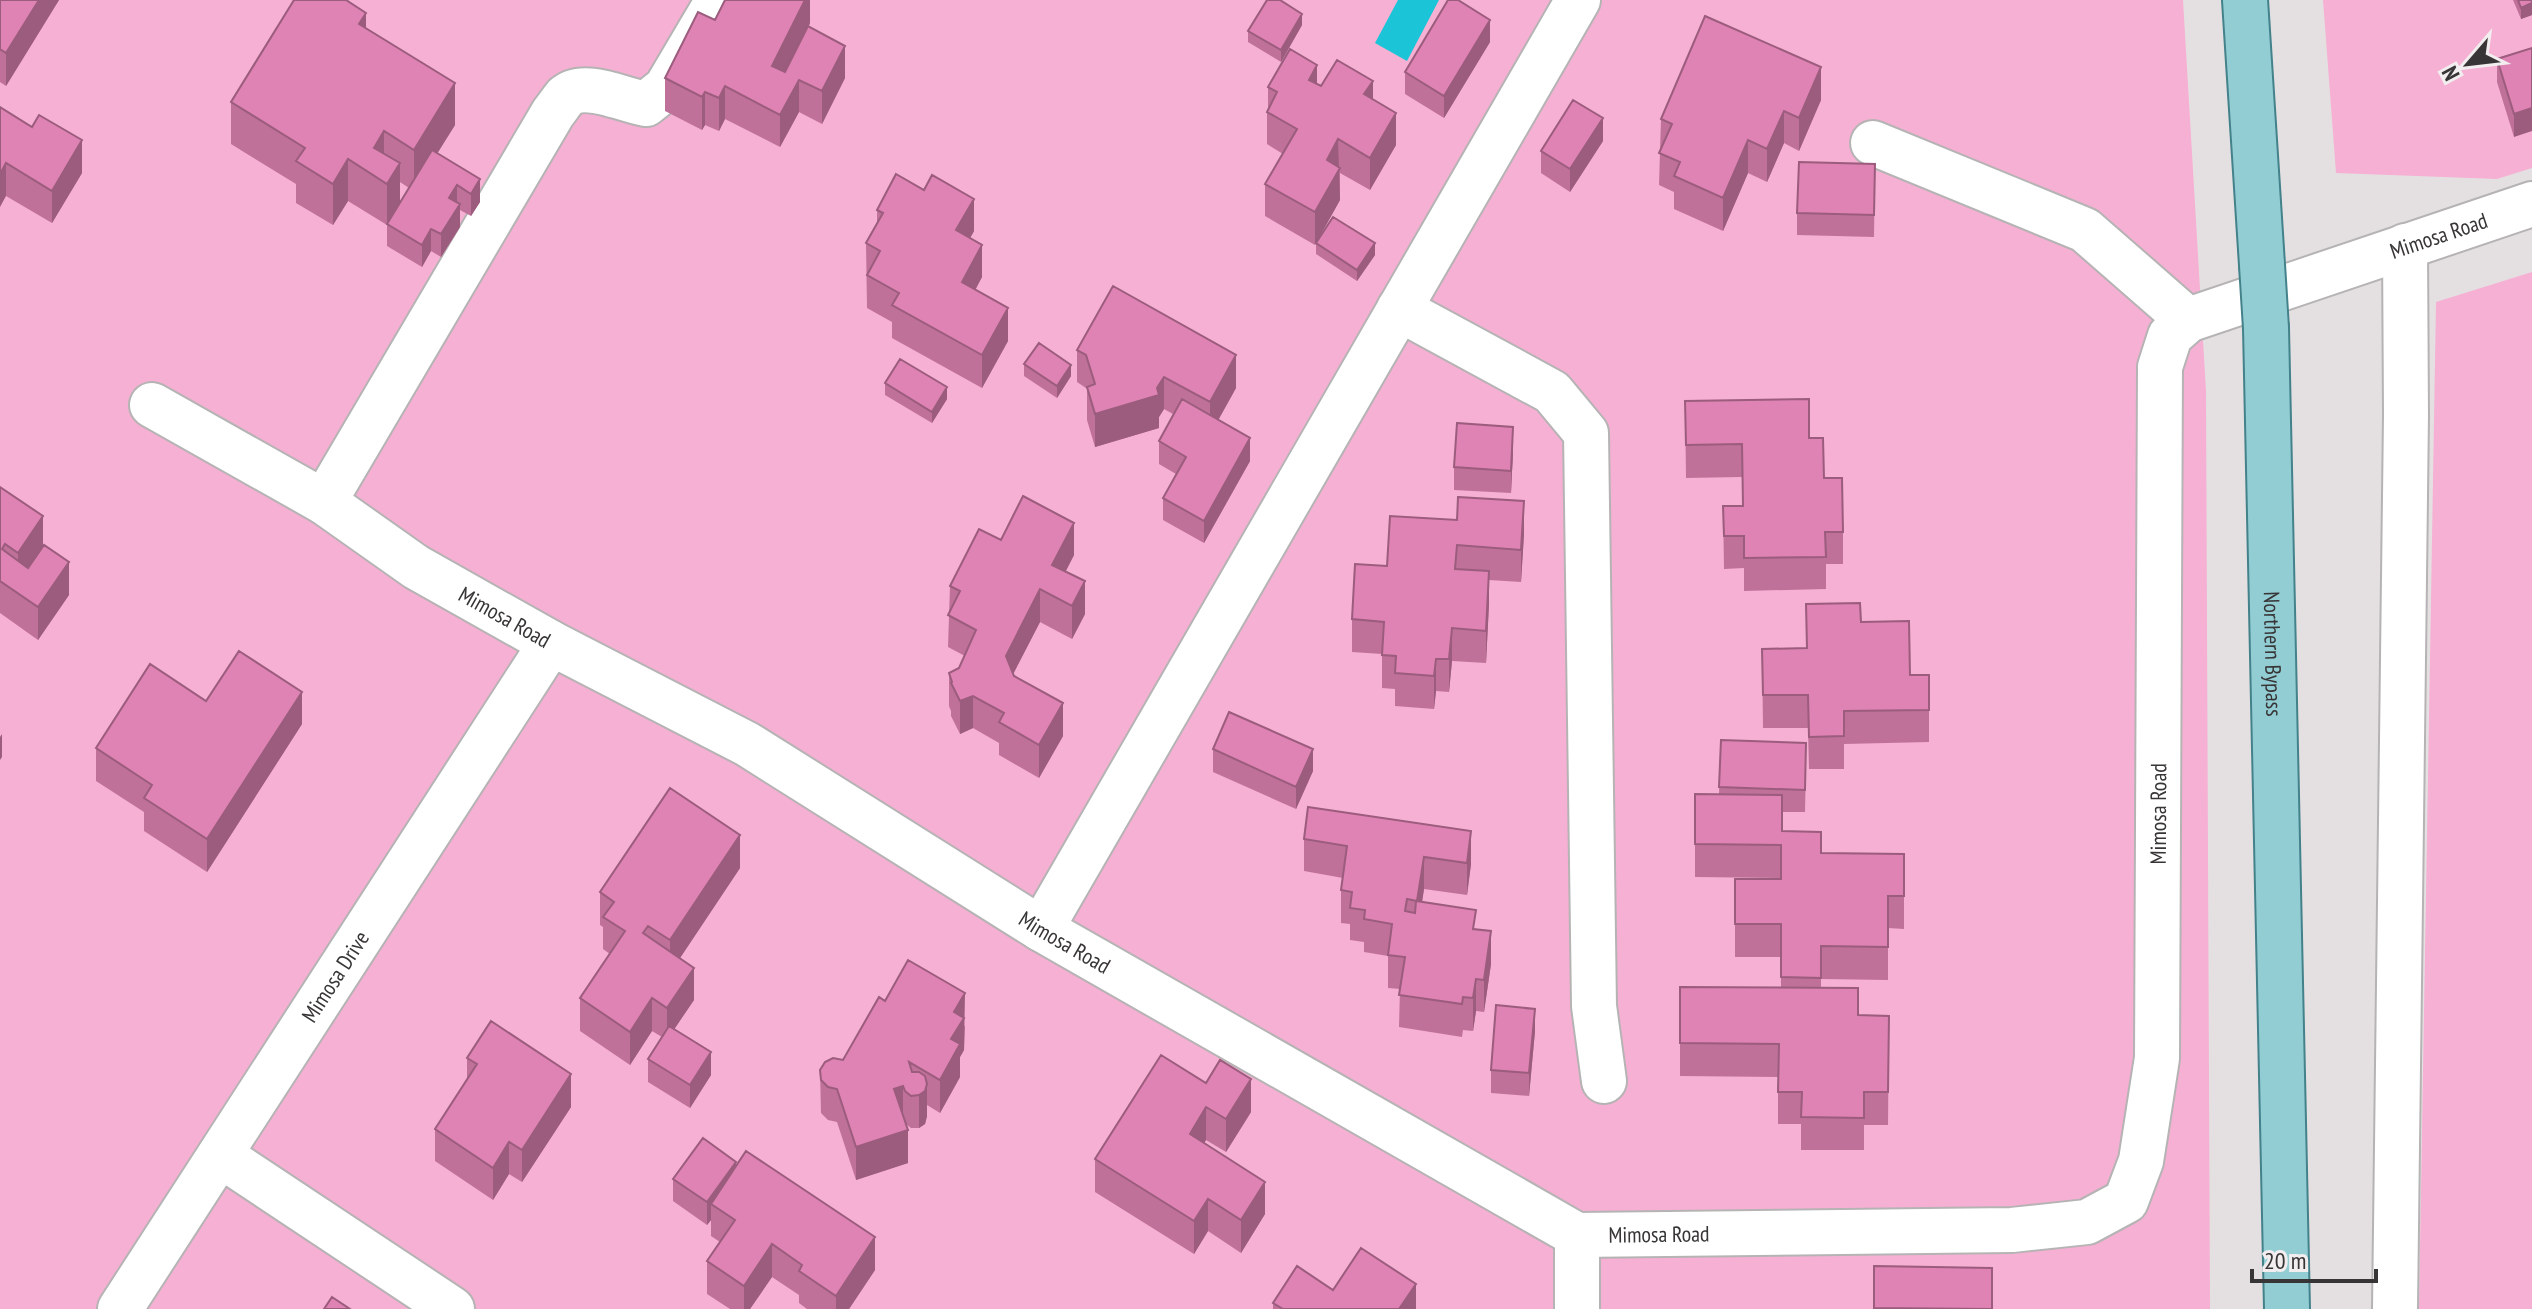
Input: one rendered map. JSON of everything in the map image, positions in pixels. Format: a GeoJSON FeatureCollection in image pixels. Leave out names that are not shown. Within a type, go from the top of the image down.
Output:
{"type":"FeatureCollection","features":[{"type":"Feature","properties":{"kind":"main road","name":"Northern Bypass"},"geometry":{"type":"LineString","coordinates":[[2245,0],[2266,328],[2287,1309]]}},
{"type":"Feature","properties":{"kind":"street"},"geometry":{"type":"LineString","coordinates":[[324,502],[553,113],[568,95],[587,88],[646,104],[666,88],[718,0]]}},
{"type":"Feature","properties":{"kind":"street"},"geometry":{"type":"LineString","coordinates":[[1041,929],[1578,0]]}},
{"type":"Feature","properties":{"kind":"street"},"geometry":{"type":"LineString","coordinates":[[1873,143],[2085,230],[2188,320]]}},
{"type":"Feature","properties":{"kind":"street","name":"Mimosa Road"},"geometry":{"type":"LineString","coordinates":[[152,405],[324,502],[416,567],[551,643],[747,744],[1041,929],[1577,1235],[2012,1230],[2087,1222],[2126,1201],[2141,1161],[2157,1058],[2160,367],[2170,336],[2188,320],[2532,204]]}},
{"type":"Feature","properties":{"kind":"street"},"geometry":{"type":"LineString","coordinates":[[2395,1309],[2406,415],[2405,246]]}},
{"type":"Feature","properties":{"kind":"street"},"geometry":{"type":"LineString","coordinates":[[1399,309],[1552,392],[1586,433],[1594,1006],[1604,1081]]}},
{"type":"Feature","properties":{"kind":"street","name":"Mimosa Drive"},"geometry":{"type":"LineString","coordinates":[[120,1309],[551,643]]}},
{"type":"Feature","properties":{"kind":"street"},"geometry":{"type":"LineString","coordinates":[[220,1155],[452,1309]]}},
{"type":"Feature","properties":{"kind":"street"},"geometry":{"type":"LineString","coordinates":[[1577,1235],[1577,1309]]}},
{"type":"Feature","properties":{"kind":"shaded area"},"geometry":{"type":"Polygon","coordinates":[[[0,0],[2183,0],[2206,391],[2210,1309],[0,1309],[0,0]]]}},
{"type":"Feature","properties":{"kind":"shaded area"},"geometry":{"type":"Polygon","coordinates":[[[2323,0],[2532,0],[2532,168],[2497,179],[2336,173],[2323,0]]]}},
{"type":"Feature","properties":{"kind":"shaded area"},"geometry":{"type":"Polygon","coordinates":[[[2532,272],[2532,1309],[2419,1309],[2436,302],[2532,272]]]}},
{"type":"Feature","properties":{"kind":"water"},"geometry":{"type":"Polygon","coordinates":[[[1398,0],[1439,0],[1407,61],[1375,43],[1398,0]]]}},
{"type":"Feature","properties":{"kind":"building"},"geometry":{"type":"Polygon","coordinates":[[[0,0],[39,0],[6,53],[0,49],[0,0]]]}},
{"type":"Feature","properties":{"kind":"building"},"geometry":{"type":"Polygon","coordinates":[[[294,0],[346,0],[366,13],[359,24],[455,83],[414,150],[384,131],[374,148],[400,163],[387,184],[348,159],[333,184],[296,161],[305,148],[231,102],[294,0]]]}},
{"type":"Feature","properties":{"kind":"building"},"geometry":{"type":"Polygon","coordinates":[[[725,0],[805,0],[772,66],[785,72],[808,26],[845,46],[822,91],[799,80],[780,115],[725,86],[719,98],[705,92],[702,97],[665,78],[698,12],[715,20],[725,0]]]}},
{"type":"Feature","properties":{"kind":"building"},"geometry":{"type":"Polygon","coordinates":[[[1267,0],[1280,0],[1302,14],[1281,50],[1248,31],[1267,0]]]}},
{"type":"Feature","properties":{"kind":"building"},"geometry":{"type":"Polygon","coordinates":[[[1448,0],[1458,0],[1490,20],[1444,96],[1405,72],[1448,0]]]}},
{"type":"Feature","properties":{"kind":"building"},"geometry":{"type":"Polygon","coordinates":[[[2518,0],[2532,0],[2532,3],[2521,8],[2518,0]]]}},
{"type":"Feature","properties":{"kind":"building"},"geometry":{"type":"Polygon","coordinates":[[[1705,16],[1821,67],[1799,118],[1784,111],[1767,149],[1748,140],[1723,198],[1674,176],[1680,162],[1659,153],[1672,124],[1661,119],[1705,16]]]}},
{"type":"Feature","properties":{"kind":"building"},"geometry":{"type":"Polygon","coordinates":[[[2532,48],[2532,108],[2514,114],[2497,59],[2532,48]]]}},
{"type":"Feature","properties":{"kind":"building"},"geometry":{"type":"Polygon","coordinates":[[[1290,49],[1317,65],[1309,80],[1321,86],[1337,60],[1373,81],[1364,94],[1396,113],[1370,158],[1338,139],[1327,160],[1340,168],[1315,212],[1265,184],[1297,129],[1267,112],[1277,92],[1268,87],[1290,49]]]}},
{"type":"Feature","properties":{"kind":"building"},"geometry":{"type":"Polygon","coordinates":[[[1573,100],[1603,118],[1570,169],[1541,151],[1573,100]]]}},
{"type":"Feature","properties":{"kind":"building"},"geometry":{"type":"Polygon","coordinates":[[[0,107],[32,127],[39,115],[82,140],[52,191],[6,163],[0,174],[0,107]]]}},
{"type":"Feature","properties":{"kind":"building"},"geometry":{"type":"Polygon","coordinates":[[[432,150],[480,179],[471,194],[457,185],[449,198],[460,204],[441,234],[431,229],[422,245],[387,224],[432,150]]]}},
{"type":"Feature","properties":{"kind":"building"},"geometry":{"type":"Polygon","coordinates":[[[1799,162],[1875,164],[1874,215],[1797,213],[1799,162]]]}},
{"type":"Feature","properties":{"kind":"building"},"geometry":{"type":"Polygon","coordinates":[[[896,174],[924,190],[932,175],[974,199],[956,230],[982,245],[962,282],[1008,308],[982,355],[892,305],[899,293],[867,275],[880,251],[866,243],[883,213],[877,210],[896,174]]]}},
{"type":"Feature","properties":{"kind":"building"},"geometry":{"type":"Polygon","coordinates":[[[1333,217],[1375,243],[1357,270],[1316,243],[1333,217]]]}},
{"type":"Feature","properties":{"kind":"building"},"geometry":{"type":"Polygon","coordinates":[[[1113,286],[1236,355],[1210,402],[1164,377],[1157,388],[1159,395],[1095,414],[1087,387],[1095,384],[1086,355],[1077,350],[1113,286]]]}},
{"type":"Feature","properties":{"kind":"building"},"geometry":{"type":"Polygon","coordinates":[[[1039,343],[1071,365],[1057,386],[1024,364],[1039,343]]]}},
{"type":"Feature","properties":{"kind":"building"},"geometry":{"type":"Polygon","coordinates":[[[900,359],[947,387],[932,412],[885,383],[900,359]]]}},
{"type":"Feature","properties":{"kind":"building"},"geometry":{"type":"Polygon","coordinates":[[[1182,399],[1250,438],[1204,521],[1163,498],[1186,457],[1159,441],[1182,399]]]}},
{"type":"Feature","properties":{"kind":"building"},"geometry":{"type":"Polygon","coordinates":[[[1809,399],[1809,438],[1823,438],[1824,478],[1842,478],[1843,532],[1825,532],[1826,557],[1744,558],[1744,536],[1724,536],[1723,506],[1743,506],[1742,444],[1686,445],[1685,401],[1809,399]]]}},
{"type":"Feature","properties":{"kind":"building"},"geometry":{"type":"Polygon","coordinates":[[[1457,423],[1513,427],[1511,471],[1454,467],[1457,423]]]}},
{"type":"Feature","properties":{"kind":"building"},"geometry":{"type":"Polygon","coordinates":[[[0,487],[43,516],[18,553],[5,544],[2,549],[28,568],[44,545],[69,562],[38,607],[0,581],[0,487]]]}},
{"type":"Feature","properties":{"kind":"building"},"geometry":{"type":"Polygon","coordinates":[[[1023,496],[1074,523],[1052,565],[1085,581],[1072,606],[1040,589],[1006,656],[1014,676],[1063,703],[1039,745],[999,722],[1004,713],[973,696],[960,701],[949,673],[959,668],[976,630],[948,615],[960,591],[950,586],[979,529],[1001,540],[1023,496]]]}},
{"type":"Feature","properties":{"kind":"building"},"geometry":{"type":"Polygon","coordinates":[[[1458,497],[1524,501],[1521,550],[1457,545],[1455,569],[1489,571],[1486,631],[1452,628],[1449,659],[1436,659],[1434,676],[1395,673],[1396,656],[1382,655],[1384,622],[1352,619],[1355,564],[1387,566],[1390,516],[1457,520],[1458,497]]]}},
{"type":"Feature","properties":{"kind":"building"},"geometry":{"type":"Polygon","coordinates":[[[1860,603],[1861,622],[1909,621],[1910,675],[1929,675],[1929,710],[1844,711],[1844,736],[1809,737],[1808,695],[1763,695],[1762,649],[1807,648],[1806,604],[1860,603]]]}},
{"type":"Feature","properties":{"kind":"building"},"geometry":{"type":"Polygon","coordinates":[[[239,651],[302,692],[207,839],[144,798],[152,785],[96,748],[150,664],[206,701],[239,651]]]}},
{"type":"Feature","properties":{"kind":"building"},"geometry":{"type":"Polygon","coordinates":[[[1229,712],[1313,749],[1296,787],[1213,749],[1229,712]]]}},
{"type":"Feature","properties":{"kind":"building"},"geometry":{"type":"Polygon","coordinates":[[[1721,740],[1806,743],[1805,790],[1719,787],[1721,740]]]}},
{"type":"Feature","properties":{"kind":"building"},"geometry":{"type":"Polygon","coordinates":[[[670,788],[740,835],[670,940],[648,926],[643,933],[694,968],[667,1008],[652,998],[630,1032],[580,998],[625,931],[603,917],[614,902],[600,892],[670,788]]]}},
{"type":"Feature","properties":{"kind":"building"},"geometry":{"type":"Polygon","coordinates":[[[1695,794],[1782,795],[1782,831],[1821,832],[1821,853],[1904,854],[1904,896],[1888,896],[1888,947],[1821,946],[1821,978],[1781,977],[1781,924],[1735,924],[1735,879],[1781,879],[1781,845],[1695,844],[1695,794]]]}},
{"type":"Feature","properties":{"kind":"building"},"geometry":{"type":"Polygon","coordinates":[[[1308,807],[1471,831],[1467,863],[1424,857],[1417,901],[1407,899],[1405,911],[1415,913],[1416,901],[1476,910],[1473,929],[1491,931],[1484,980],[1476,979],[1473,998],[1463,997],[1462,1004],[1399,995],[1405,957],[1388,955],[1392,924],[1364,919],[1365,910],[1350,908],[1352,892],[1341,890],[1347,846],[1304,839],[1308,807]]]}},
{"type":"Feature","properties":{"kind":"building"},"geometry":{"type":"Polygon","coordinates":[[[908,960],[965,993],[954,1012],[964,1018],[951,1039],[960,1044],[940,1080],[909,1062],[912,1072],[925,1076],[927,1084],[925,1091],[919,1095],[911,1096],[903,1086],[894,1089],[908,1130],[856,1147],[837,1089],[828,1087],[821,1080],[820,1070],[825,1062],[833,1058],[843,1060],[879,997],[885,1001],[908,960]]]}},
{"type":"Feature","properties":{"kind":"building"},"geometry":{"type":"Polygon","coordinates":[[[1680,987],[1858,988],[1858,1015],[1889,1016],[1888,1092],[1864,1092],[1864,1118],[1801,1117],[1802,1092],[1778,1092],[1779,1044],[1680,1043],[1680,987]]]}},
{"type":"Feature","properties":{"kind":"building"},"geometry":{"type":"Polygon","coordinates":[[[1496,1005],[1535,1009],[1529,1073],[1491,1070],[1496,1005]]]}},
{"type":"Feature","properties":{"kind":"building"},"geometry":{"type":"Polygon","coordinates":[[[491,1021],[571,1074],[522,1150],[509,1142],[493,1168],[435,1129],[477,1064],[467,1058],[491,1021]]]}},
{"type":"Feature","properties":{"kind":"building"},"geometry":{"type":"Polygon","coordinates":[[[669,1026],[711,1052],[690,1085],[648,1059],[669,1026]]]}},
{"type":"Feature","properties":{"kind":"building"},"geometry":{"type":"Polygon","coordinates":[[[1161,1055],[1206,1083],[1220,1060],[1251,1079],[1226,1119],[1206,1107],[1190,1134],[1265,1182],[1241,1220],[1208,1199],[1194,1221],[1095,1159],[1161,1055]]]}},
{"type":"Feature","properties":{"kind":"building"},"geometry":{"type":"Polygon","coordinates":[[[703,1138],[736,1162],[707,1202],[673,1179],[703,1138]]]}},
{"type":"Feature","properties":{"kind":"building"},"geometry":{"type":"Polygon","coordinates":[[[746,1151],[875,1237],[836,1296],[799,1271],[802,1265],[772,1244],[744,1286],[707,1261],[735,1220],[711,1204],[746,1151]]]}},
{"type":"Feature","properties":{"kind":"building"},"geometry":{"type":"Polygon","coordinates":[[[1361,1248],[1416,1284],[1399,1309],[1283,1309],[1273,1303],[1297,1266],[1333,1290],[1361,1248]]]}},
{"type":"Feature","properties":{"kind":"building"},"geometry":{"type":"Polygon","coordinates":[[[1874,1266],[1992,1268],[1992,1309],[1874,1308],[1874,1266]]]}},
{"type":"Feature","properties":{"kind":"building"},"geometry":{"type":"Polygon","coordinates":[[[332,1297],[350,1309],[324,1309],[332,1297]]]}}]}
